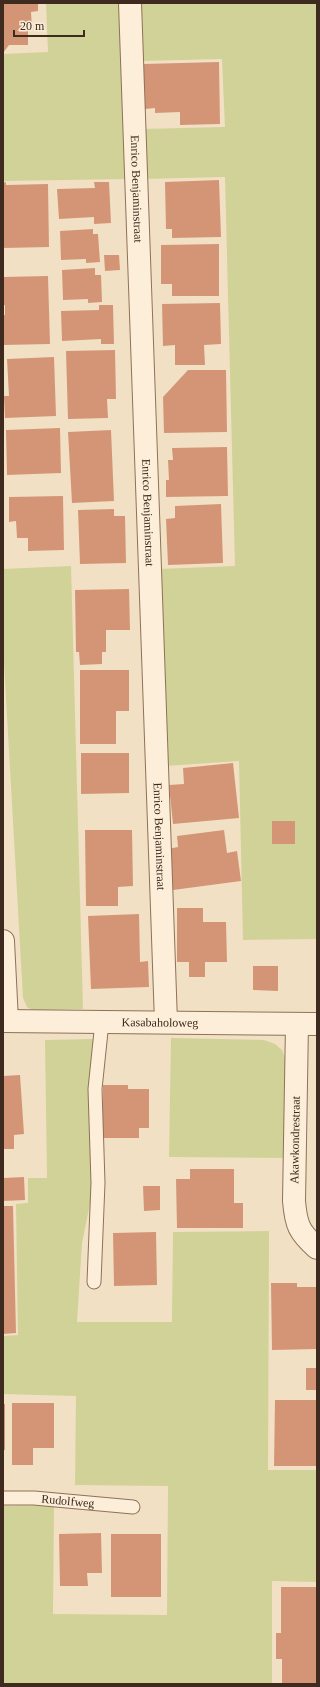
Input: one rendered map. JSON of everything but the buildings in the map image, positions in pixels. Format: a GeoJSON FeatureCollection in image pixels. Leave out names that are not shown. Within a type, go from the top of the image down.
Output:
{"type":"FeatureCollection","features":[{"type":"Feature","properties":{"kind":"street","name":"Enrico Benjaminstraat"},"geometry":{"type":"LineString","coordinates":[[130,3],[166,1022]]}},
{"type":"Feature","properties":{"kind":"street"},"geometry":{"type":"LineString","coordinates":[[3,941],[5,1021]]}},
{"type":"Feature","properties":{"kind":"street","name":"Kasabaholoweg"},"geometry":{"type":"LineString","coordinates":[[5,1021],[307,1024]]}},
{"type":"Feature","properties":{"kind":"street","name":"Akawkondrestraat"},"geometry":{"type":"LineString","coordinates":[[307,1024],[294,1201],[296,1220],[304,1236],[317,1248]]}},
{"type":"Feature","properties":{"kind":"lane"},"geometry":{"type":"LineString","coordinates":[[94,1282],[98,1183],[96,1089],[102,1022]]}},
{"type":"Feature","properties":{"kind":"lane","name":"Rudolfweg"},"geometry":{"type":"LineString","coordinates":[[3,1498],[34,1498],[133,1507]]}},
{"type":"Feature","properties":{"kind":"green space"},"geometry":{"type":"Polygon","coordinates":[[[46,3],[125,3],[128,179],[3,181],[3,54],[48,52],[46,3]]]}},
{"type":"Feature","properties":{"kind":"green space"},"geometry":{"type":"Polygon","coordinates":[[[140,3],[317,3],[317,939],[243,940],[239,761],[165,766],[160,569],[235,566],[225,177],[142,179],[142,129],[225,127],[222,59],[141,61],[140,3]]]}},
{"type":"Feature","properties":{"kind":"green space"},"geometry":{"type":"Polygon","coordinates":[[[71,566],[83,1009],[32,1010],[27,1007],[23,998],[3,645],[3,569],[71,566]]]}},
{"type":"Feature","properties":{"kind":"green space"},"geometry":{"type":"Polygon","coordinates":[[[171,1038],[264,1040],[275,1044],[282,1050],[288,1065],[287,1158],[169,1157],[171,1038]]]}},
{"type":"Feature","properties":{"kind":"green space"},"geometry":{"type":"Polygon","coordinates":[[[94,1039],[93,1189],[82,1243],[77,1322],[172,1322],[173,1232],[269,1231],[268,1470],[317,1470],[317,1582],[272,1581],[272,1684],[3,1684],[3,1506],[54,1505],[53,1614],[167,1615],[168,1486],[75,1485],[76,1396],[3,1394],[3,1336],[18,1335],[16,1204],[28,1203],[28,1178],[47,1178],[45,1040],[94,1039]]]}}]}
